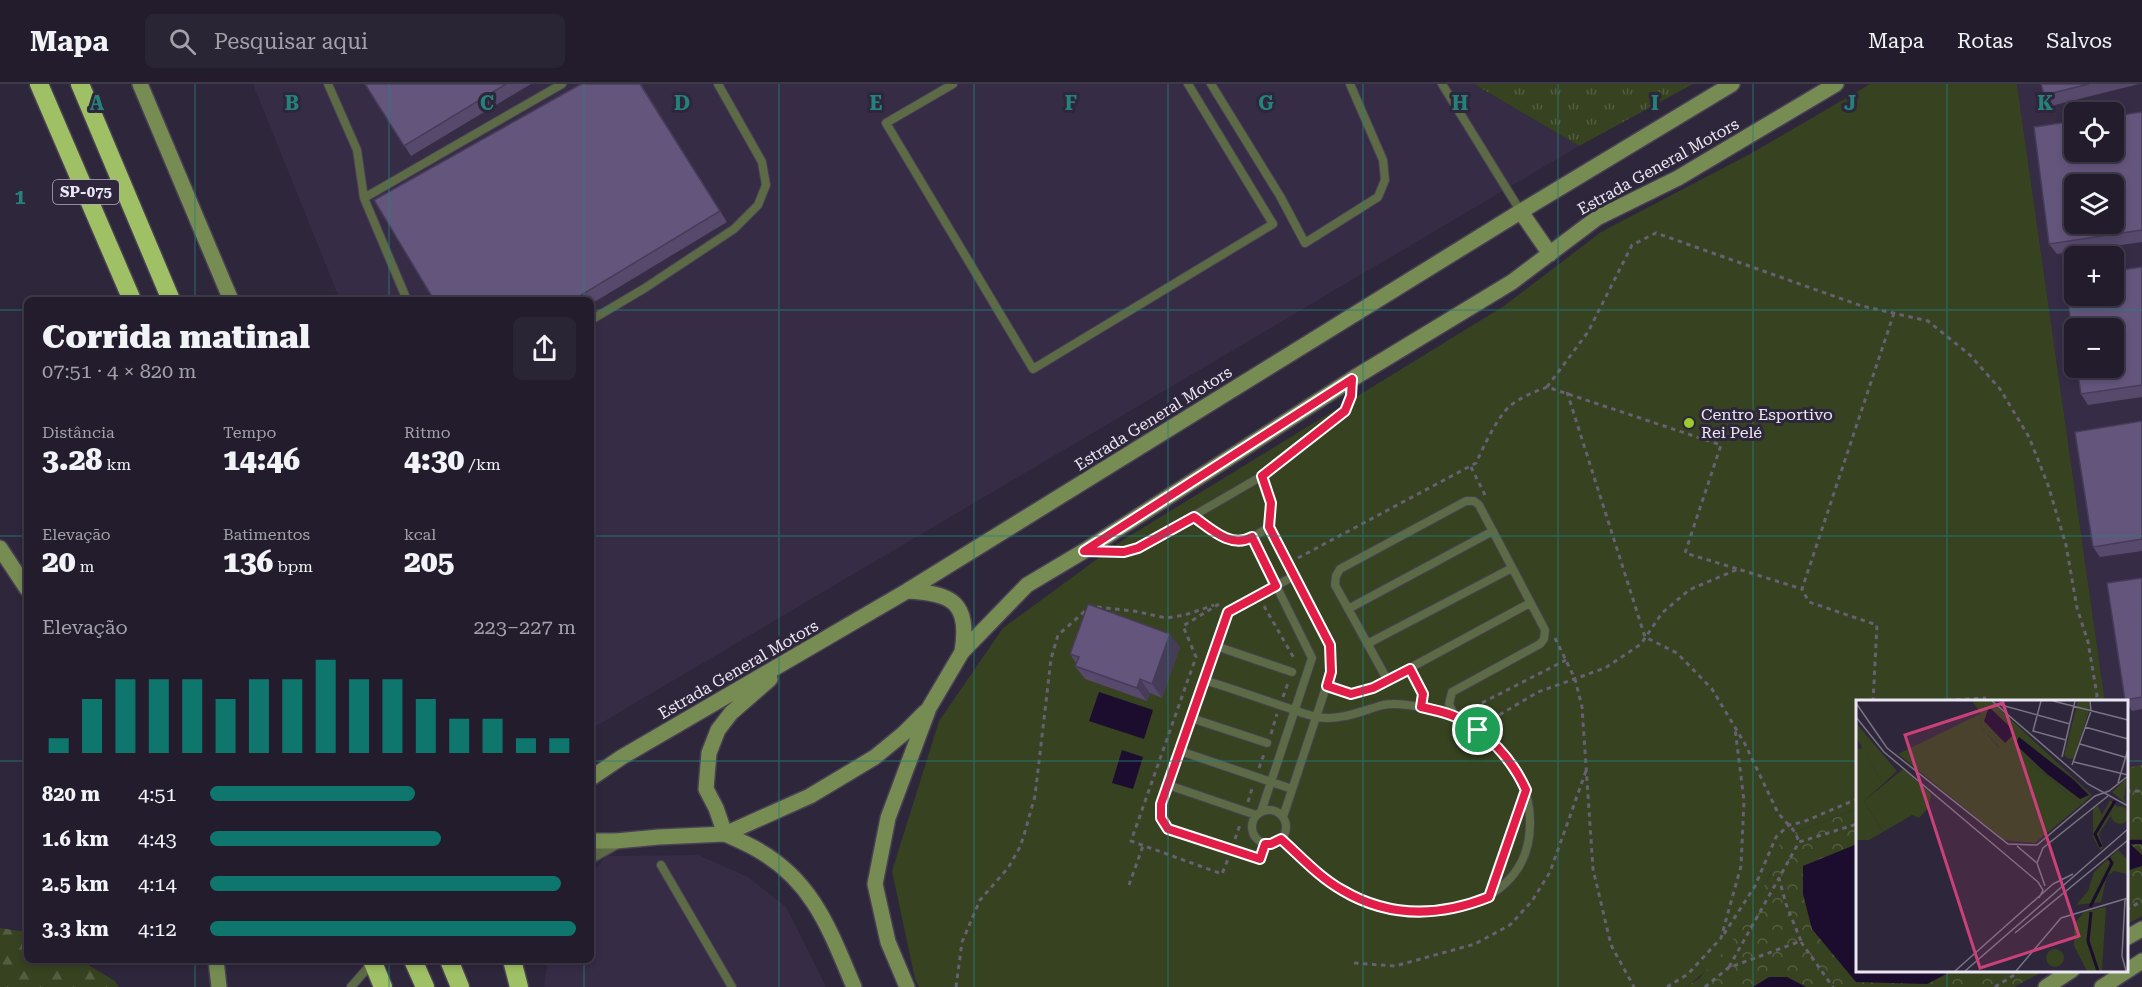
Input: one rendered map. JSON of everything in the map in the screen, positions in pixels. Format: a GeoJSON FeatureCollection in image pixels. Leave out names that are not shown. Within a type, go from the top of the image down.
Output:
{"type":"FeatureCollection","features":[{"type":"Feature","properties":{"kind":"highway","name":"SP-075"},"geometry":{"type":"LineString","coordinates":[[39,84],[131,297]]}},
{"type":"Feature","properties":{"kind":"highway","name":"SP-075"},"geometry":{"type":"LineString","coordinates":[[80,84],[170,297]]}},
{"type":"Feature","properties":{"kind":"highway"},"geometry":{"type":"LineString","coordinates":[[373,963],[383,987]]}},
{"type":"Feature","properties":{"kind":"highway"},"geometry":{"type":"LineString","coordinates":[[414,963],[425,987]]}},
{"type":"Feature","properties":{"kind":"highway"},"geometry":{"type":"LineString","coordinates":[[450,963],[460,987]]}},
{"type":"Feature","properties":{"kind":"highway"},"geometry":{"type":"LineString","coordinates":[[513,963],[519,987]]}},
{"type":"Feature","properties":{"kind":"main road"},"geometry":{"type":"LineString","coordinates":[[140,84],[230,297]]}},
{"type":"Feature","properties":{"kind":"main road","name":"Estrada General Motors"},"geometry":{"type":"LineString","coordinates":[[594,776],[622,757],[907,591],[1732,84]]}},
{"type":"Feature","properties":{"kind":"main road","name":"Estrada General Motors"},"geometry":{"type":"LineString","coordinates":[[929,708],[962,652],[1027,585],[1352,379],[1512,282],[1597,218],[1678,178],[1836,84]]}},
{"type":"Feature","properties":{"kind":"main road"},"geometry":{"type":"LineString","coordinates":[[1521,212],[1550,254]]}},
{"type":"Feature","properties":{"kind":"main road"},"geometry":{"type":"LineString","coordinates":[[0,548],[24,584]]}},
{"type":"Feature","properties":{"kind":"main road"},"geometry":{"type":"LineString","coordinates":[[907,591],[943,595],[955,603],[964,622],[962,652]]}},
{"type":"Feature","properties":{"kind":"main road"},"geometry":{"type":"LineString","coordinates":[[818,643],[731,712],[718,730],[709,753],[706,789],[716,808],[725,834],[758,850],[782,866],[800,882],[817,905],[830,930],[854,987]]}},
{"type":"Feature","properties":{"kind":"main road"},"geometry":{"type":"LineString","coordinates":[[594,841],[616,842],[659,837],[725,834],[810,796],[875,757],[929,708]]}},
{"type":"Feature","properties":{"kind":"main road"},"geometry":{"type":"LineString","coordinates":[[907,987],[888,942],[875,884],[888,818],[929,708]]}},
{"type":"Feature","properties":{"kind":"main road"},"geometry":{"type":"LineString","coordinates":[[2127,937],[2142,929]]}},
{"type":"Feature","properties":{"kind":"main road"},"geometry":{"type":"LineString","coordinates":[[216,963],[219,987]]}},
{"type":"Feature","properties":{"kind":"main road"},"geometry":{"type":"LineString","coordinates":[[2046,987],[2069,972]]}},
{"type":"Feature","properties":{"kind":"main road"},"geometry":{"type":"LineString","coordinates":[[2102,987],[2125,972]]}},
{"type":"Feature","properties":{"kind":"street"},"geometry":{"type":"LineString","coordinates":[[594,853],[616,842]]}},
{"type":"Feature","properties":{"kind":"street"},"geometry":{"type":"LineString","coordinates":[[2120,987],[2137,964]]}},
{"type":"Feature","properties":{"kind":"lane"},"geometry":{"type":"LineString","coordinates":[[328,84],[357,150],[364,198],[407,297]]}},
{"type":"Feature","properties":{"kind":"lane"},"geometry":{"type":"LineString","coordinates":[[364,198],[562,84]]}},
{"type":"Feature","properties":{"kind":"lane"},"geometry":{"type":"LineString","coordinates":[[594,318],[645,288],[734,229],[758,205],[766,185],[762,162],[718,84]]}},
{"type":"Feature","properties":{"kind":"lane"},"geometry":{"type":"LineString","coordinates":[[953,84],[886,123],[1033,369],[1273,224],[1188,84]]}},
{"type":"Feature","properties":{"kind":"lane"},"geometry":{"type":"LineString","coordinates":[[1211,84],[1280,196],[1305,243],[1378,197],[1385,180],[1383,160],[1350,84]]}},
{"type":"Feature","properties":{"kind":"lane"},"geometry":{"type":"LineString","coordinates":[[1442,84],[1521,212]]}},
{"type":"Feature","properties":{"kind":"lane"},"geometry":{"type":"LineString","coordinates":[[1084,551],[1124,552],[1138,548],[1262,476],[1345,411],[1351,396],[1352,379]]}},
{"type":"Feature","properties":{"kind":"lane"},"geometry":{"type":"LineString","coordinates":[[1252,537],[1312,658],[1271,782],[1252,826],[1259,842],[1271,844],[1281,839],[1286,828],[1283,817],[1331,672],[1330,645],[1269,527],[1271,503],[1262,476]]}},
{"type":"Feature","properties":{"kind":"lane"},"geometry":{"type":"LineString","coordinates":[[1388,681],[1335,585],[1335,576],[1340,568],[1466,501],[1474,501],[1479,505],[1545,630],[1544,639],[1540,644],[1452,692],[1449,704],[1455,717]]}},
{"type":"Feature","properties":{"kind":"lane"},"geometry":{"type":"LineString","coordinates":[[1194,517],[1225,538],[1236,541],[1246,540],[1269,527]]}},
{"type":"Feature","properties":{"kind":"lane"},"geometry":{"type":"LineString","coordinates":[[1348,609],[1493,531]]}},
{"type":"Feature","properties":{"kind":"lane"},"geometry":{"type":"LineString","coordinates":[[1367,644],[1512,568]]}},
{"type":"Feature","properties":{"kind":"lane"},"geometry":{"type":"LineString","coordinates":[[1265,844],[1260,859],[1168,829],[1161,818],[1161,804],[1228,612],[1294,576]]}},
{"type":"Feature","properties":{"kind":"lane"},"geometry":{"type":"LineString","coordinates":[[1327,686],[1351,694],[1373,688],[1530,603]]}},
{"type":"Feature","properties":{"kind":"lane"},"geometry":{"type":"LineString","coordinates":[[1216,646],[1292,672]]}},
{"type":"Feature","properties":{"kind":"lane"},"geometry":{"type":"LineString","coordinates":[[1410,669],[1423,694],[1421,707]]}},
{"type":"Feature","properties":{"kind":"lane"},"geometry":{"type":"LineString","coordinates":[[1204,680],[1316,717],[1344,717],[1386,704],[1421,707],[1455,717],[1478,730],[1499,749],[1518,773],[1530,803],[1530,836],[1519,867],[1498,891],[1489,897],[1468,905],[1437,912],[1405,912],[1373,905],[1341,890],[1281,839]]}},
{"type":"Feature","properties":{"kind":"lane"},"geometry":{"type":"LineString","coordinates":[[1191,718],[1267,743]]}},
{"type":"Feature","properties":{"kind":"lane"},"geometry":{"type":"LineString","coordinates":[[1180,751],[1292,789]]}},
{"type":"Feature","properties":{"kind":"lane"},"geometry":{"type":"LineString","coordinates":[[1168,785],[1259,813],[1273,810],[1283,817]]}},
{"type":"Feature","properties":{"kind":"lane"},"geometry":{"type":"LineString","coordinates":[[1489,897],[1526,790]]}},
{"type":"Feature","properties":{"kind":"lane"},"geometry":{"type":"LineString","coordinates":[[661,865],[732,987]]}},
{"type":"Feature","properties":{"kind":"lane"},"geometry":{"type":"LineString","coordinates":[[351,987],[370,963]]}},
{"type":"Feature","properties":{"kind":"path"},"geometry":{"type":"LineString","coordinates":[[1547,387],[1588,332],[1632,245],[1656,233],[1862,306],[1928,321],[1970,355],[2000,389],[2029,437],[2048,485],[2066,545],[2077,608],[2088,642],[2096,700]]}},
{"type":"Feature","properties":{"kind":"path"},"geometry":{"type":"LineString","coordinates":[[1802,589],[1894,312]]}},
{"type":"Feature","properties":{"kind":"path"},"geometry":{"type":"LineString","coordinates":[[1567,392],[1645,636],[1677,653],[1712,689],[1745,744],[1778,813],[1795,832],[1799,842]]}},
{"type":"Feature","properties":{"kind":"path"},"geometry":{"type":"LineString","coordinates":[[1478,730],[1490,719],[1538,692],[1605,668],[1641,644],[1662,613],[1689,590],[1738,569],[1802,589],[1809,602],[1877,625],[1873,700]]}},
{"type":"Feature","properties":{"kind":"path"},"geometry":{"type":"LineString","coordinates":[[956,987],[962,942],[980,900],[1008,868],[1024,836],[1035,796],[1051,659],[1058,635],[1086,610],[1097,607],[1126,609],[1166,618],[1185,615],[1222,602]]}},
{"type":"Feature","properties":{"kind":"path"},"geometry":{"type":"LineString","coordinates":[[1455,717],[1566,660]]}},
{"type":"Feature","properties":{"kind":"path"},"geometry":{"type":"LineString","coordinates":[[1575,679],[1582,707],[1593,869],[1611,945],[1634,987]]}},
{"type":"Feature","properties":{"kind":"path"},"geometry":{"type":"LineString","coordinates":[[1953,700],[1986,698]]}},
{"type":"Feature","properties":{"kind":"path"},"geometry":{"type":"LineString","coordinates":[[1721,938],[1741,866],[1744,801],[1735,726]]}},
{"type":"Feature","properties":{"kind":"path"},"geometry":{"type":"LineString","coordinates":[[1667,987],[1688,974],[1721,938],[1755,886],[1776,837],[1789,825],[1803,822],[1856,799]]}},
{"type":"Feature","properties":{"kind":"path"},"geometry":{"type":"LineString","coordinates":[[1728,968],[1799,842],[1856,824]]}},
{"type":"Feature","properties":{"kind":"path"},"geometry":{"type":"LineString","coordinates":[[1129,885],[1143,846]]}},
{"type":"Feature","properties":{"kind":"path"},"geometry":{"type":"LineString","coordinates":[[1779,878],[1786,904],[1801,941],[1833,987]]}},
{"type":"Feature","properties":{"kind":"path"},"geometry":{"type":"LineString","coordinates":[[2127,909],[2142,901]]}},
{"type":"Feature","properties":{"kind":"path"},"geometry":{"type":"LineString","coordinates":[[1705,987],[1728,968],[1801,941]]}},
{"type":"Feature","properties":{"kind":"path"},"geometry":{"type":"LineString","coordinates":[[1995,987],[2019,972]]}},
{"type":"Feature","properties":{"kind":"shaded area"},"geometry":{"type":"Polygon","coordinates":[[[253,84],[1474,84],[1579,146],[594,727],[594,297],[339,297],[253,84]]]}},
{"type":"Feature","properties":{"kind":"shaded area"},"geometry":{"type":"Polygon","coordinates":[[[2017,84],[2142,84],[2142,765],[2127,768],[2127,700],[2105,700],[2017,84]]]}},
{"type":"Feature","properties":{"kind":"shaded area"},"geometry":{"type":"Polygon","coordinates":[[[1099,692],[1153,710],[1144,739],[1089,721],[1099,692]]]}},
{"type":"Feature","properties":{"kind":"shaded area"},"geometry":{"type":"Polygon","coordinates":[[[1122,750],[1143,757],[1133,789],[1112,783],[1122,750]]]}},
{"type":"Feature","properties":{"kind":"shaded area"},"geometry":{"type":"Polygon","coordinates":[[[2127,841],[2142,855],[2142,866],[2127,871],[2127,841]]]}},
{"type":"Feature","properties":{"kind":"shaded area"},"geometry":{"type":"Polygon","coordinates":[[[1856,844],[1856,972],[1950,972],[1927,984],[1856,982],[1812,929],[1803,894],[1803,866],[1856,844]]]}},
{"type":"Feature","properties":{"kind":"shaded area"},"geometry":{"type":"Polygon","coordinates":[[[698,855],[748,877],[786,907],[826,987],[544,987],[548,963],[594,963],[594,871],[606,856],[698,855]]]}},
{"type":"Feature","properties":{"kind":"shaded area"},"geometry":{"type":"Polygon","coordinates":[[[1769,977],[1787,977],[1806,987],[1753,987],[1769,977]]]}},
{"type":"Feature","properties":{"kind":"green space"},"geometry":{"type":"Polygon","coordinates":[[[1474,84],[1693,84],[1579,146],[1474,84]]]}},
{"type":"Feature","properties":{"kind":"green space","name":"Centro Esportivo Rei Pelé"},"geometry":{"type":"Polygon","coordinates":[[[1870,84],[2017,84],[2105,700],[1856,700],[1856,809],[1795,832],[1781,840],[1769,876],[1744,923],[1711,966],[1685,987],[919,987],[915,979],[892,871],[939,721],[1003,628],[1123,540],[1504,306],[1601,232],[1750,154],[1870,84]]]}},
{"type":"Feature","properties":{"kind":"green space"},"geometry":{"type":"Polygon","coordinates":[[[2142,765],[2142,916],[2127,924],[2127,768],[2142,765]]]}},
{"type":"Feature","properties":{"kind":"green space"},"geometry":{"type":"Polygon","coordinates":[[[1856,809],[1856,972],[2042,972],[2014,987],[1685,987],[1700,978],[1770,875],[1780,840],[1795,832],[1856,809]]]}},
{"type":"Feature","properties":{"kind":"green space"},"geometry":{"type":"Polygon","coordinates":[[[0,928],[24,932],[24,963],[85,963],[115,981],[119,987],[0,987],[0,928]]]}},
{"type":"Feature","properties":{"kind":"building"},"geometry":{"type":"Polygon","coordinates":[[[365,84],[506,84],[404,146],[365,84]]]}},
{"type":"Feature","properties":{"kind":"building"},"geometry":{"type":"Polygon","coordinates":[[[581,84],[640,84],[720,211],[578,297],[432,297],[374,200],[581,84]]]}},
{"type":"Feature","properties":{"kind":"building"},"geometry":{"type":"Polygon","coordinates":[[[2041,84],[2089,84],[2044,95],[2041,84]]]}},
{"type":"Feature","properties":{"kind":"building"},"geometry":{"type":"Polygon","coordinates":[[[2142,112],[2142,230],[2124,233],[2124,174],[2064,174],[2064,234],[2115,234],[2049,244],[2034,127],[2064,122],[2064,162],[2124,162],[2124,115],[2142,112]]]}},
{"type":"Feature","properties":{"kind":"building"},"geometry":{"type":"Polygon","coordinates":[[[2142,267],[2142,385],[2081,394],[2079,378],[2124,378],[2124,318],[2070,318],[2069,306],[2124,306],[2124,270],[2142,267]]]}},
{"type":"Feature","properties":{"kind":"building"},"geometry":{"type":"Polygon","coordinates":[[[2142,421],[2142,539],[2093,547],[2075,432],[2142,421]]]}},
{"type":"Feature","properties":{"kind":"building"},"geometry":{"type":"Polygon","coordinates":[[[2142,578],[2142,697],[2125,700],[2107,583],[2142,578]]]}},
{"type":"Feature","properties":{"kind":"building"},"geometry":{"type":"Polygon","coordinates":[[[1088,604],[1170,634],[1152,684],[1140,679],[1137,688],[1075,666],[1079,657],[1070,654],[1088,604]]]}},
{"type":"Feature","properties":{"kind":"waterway"},"geometry":{"type":"LineString","coordinates":[[2127,842],[2142,842]]}},
{"type":"Feature","properties":{"kind":"place","name":"Centro Esportivo Rei Pelé"},"geometry":{"type":"Point","coordinates":[1689,423]}},
{"type":"Feature","properties":{"kind":"route"},"geometry":{"type":"LineString","coordinates":[[1352,379],[1351,396],[1345,411],[1262,476],[1271,503],[1269,527],[1330,645],[1331,672],[1327,686],[1351,694],[1373,688],[1410,669],[1423,694],[1421,707],[1455,717],[1478,730],[1499,749],[1518,773],[1526,790],[1489,897],[1468,905],[1437,912],[1405,912],[1373,905],[1341,890],[1281,839],[1265,844],[1260,859],[1168,829],[1161,818],[1161,804],[1228,612],[1276,586],[1252,537],[1236,541],[1225,538],[1194,517],[1138,548],[1124,552],[1084,551],[1352,379]]}}]}
